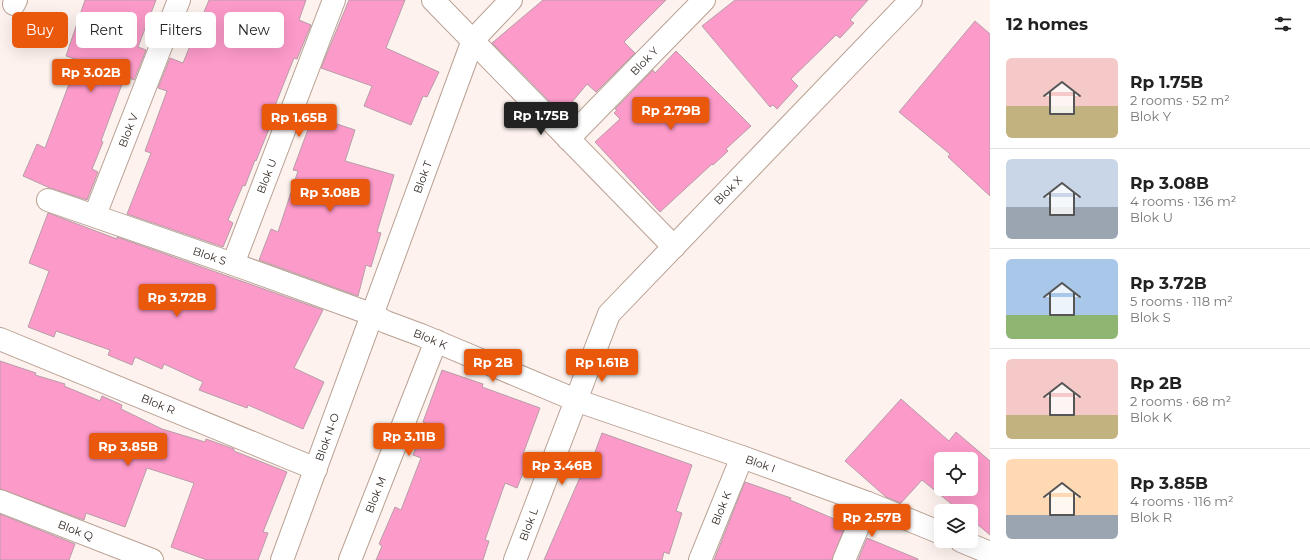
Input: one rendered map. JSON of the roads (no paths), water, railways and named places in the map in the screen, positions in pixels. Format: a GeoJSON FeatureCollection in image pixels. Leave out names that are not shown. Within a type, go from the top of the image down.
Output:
{"type":"FeatureCollection","features":[{"type":"Feature","properties":{"kind":"street","name":"Blok V"},"geometry":{"type":"LineString","coordinates":[[95,215],[179,0]]}},
{"type":"Feature","properties":{"kind":"street","name":"Blok U"},"geometry":{"type":"LineString","coordinates":[[233,264],[334,0]]}},
{"type":"Feature","properties":{"kind":"street"},"geometry":{"type":"LineString","coordinates":[[433,0],[674,247]]}},
{"type":"Feature","properties":{"kind":"street"},"geometry":{"type":"LineString","coordinates":[[473,40],[511,0]]}},
{"type":"Feature","properties":{"kind":"street","name":"Blok Y"},"geometry":{"type":"LineString","coordinates":[[568,139],[704,0]]}},
{"type":"Feature","properties":{"kind":"street","name":"Blok X"},"geometry":{"type":"LineString","coordinates":[[578,401],[609,314],[911,0]]}},
{"type":"Feature","properties":{"kind":"street","name":"Blok T"},"geometry":{"type":"LineString","coordinates":[[378,318],[473,40]]}},
{"type":"Feature","properties":{"kind":"street","name":"Blok S"},"geometry":{"type":"LineString","coordinates":[[48,200],[233,264],[378,318]]}},
{"type":"Feature","properties":{"kind":"street","name":"Blok K"},"geometry":{"type":"LineString","coordinates":[[378,318],[578,401]]}},
{"type":"Feature","properties":{"kind":"street","name":"Blok N-O"},"geometry":{"type":"LineString","coordinates":[[282,560],[316,469],[378,318]]}},
{"type":"Feature","properties":{"kind":"street","name":"Blok M"},"geometry":{"type":"LineString","coordinates":[[350,560],[428,338]]}},
{"type":"Feature","properties":{"kind":"street","name":"Blok R"},"geometry":{"type":"LineString","coordinates":[[0,339],[316,469]]}},
{"type":"Feature","properties":{"kind":"street","name":"Blok I"},"geometry":{"type":"LineString","coordinates":[[578,401],[742,457],[868,503],[934,530]]}},
{"type":"Feature","properties":{"kind":"street","name":"Blok L"},"geometry":{"type":"LineString","coordinates":[[515,560],[578,401]]}},
{"type":"Feature","properties":{"kind":"street","name":"Blok K"},"geometry":{"type":"LineString","coordinates":[[700,560],[742,457]]}},
{"type":"Feature","properties":{"kind":"street","name":"Blok Q"},"geometry":{"type":"LineString","coordinates":[[0,502],[152,560]]}},
{"type":"Feature","properties":{"kind":"street"},"geometry":{"type":"LineString","coordinates":[[844,560],[868,503]]}},
{"type":"Feature","properties":{"kind":"street"},"geometry":{"type":"LineString","coordinates":[[978,548],[990,553]]}}]}
